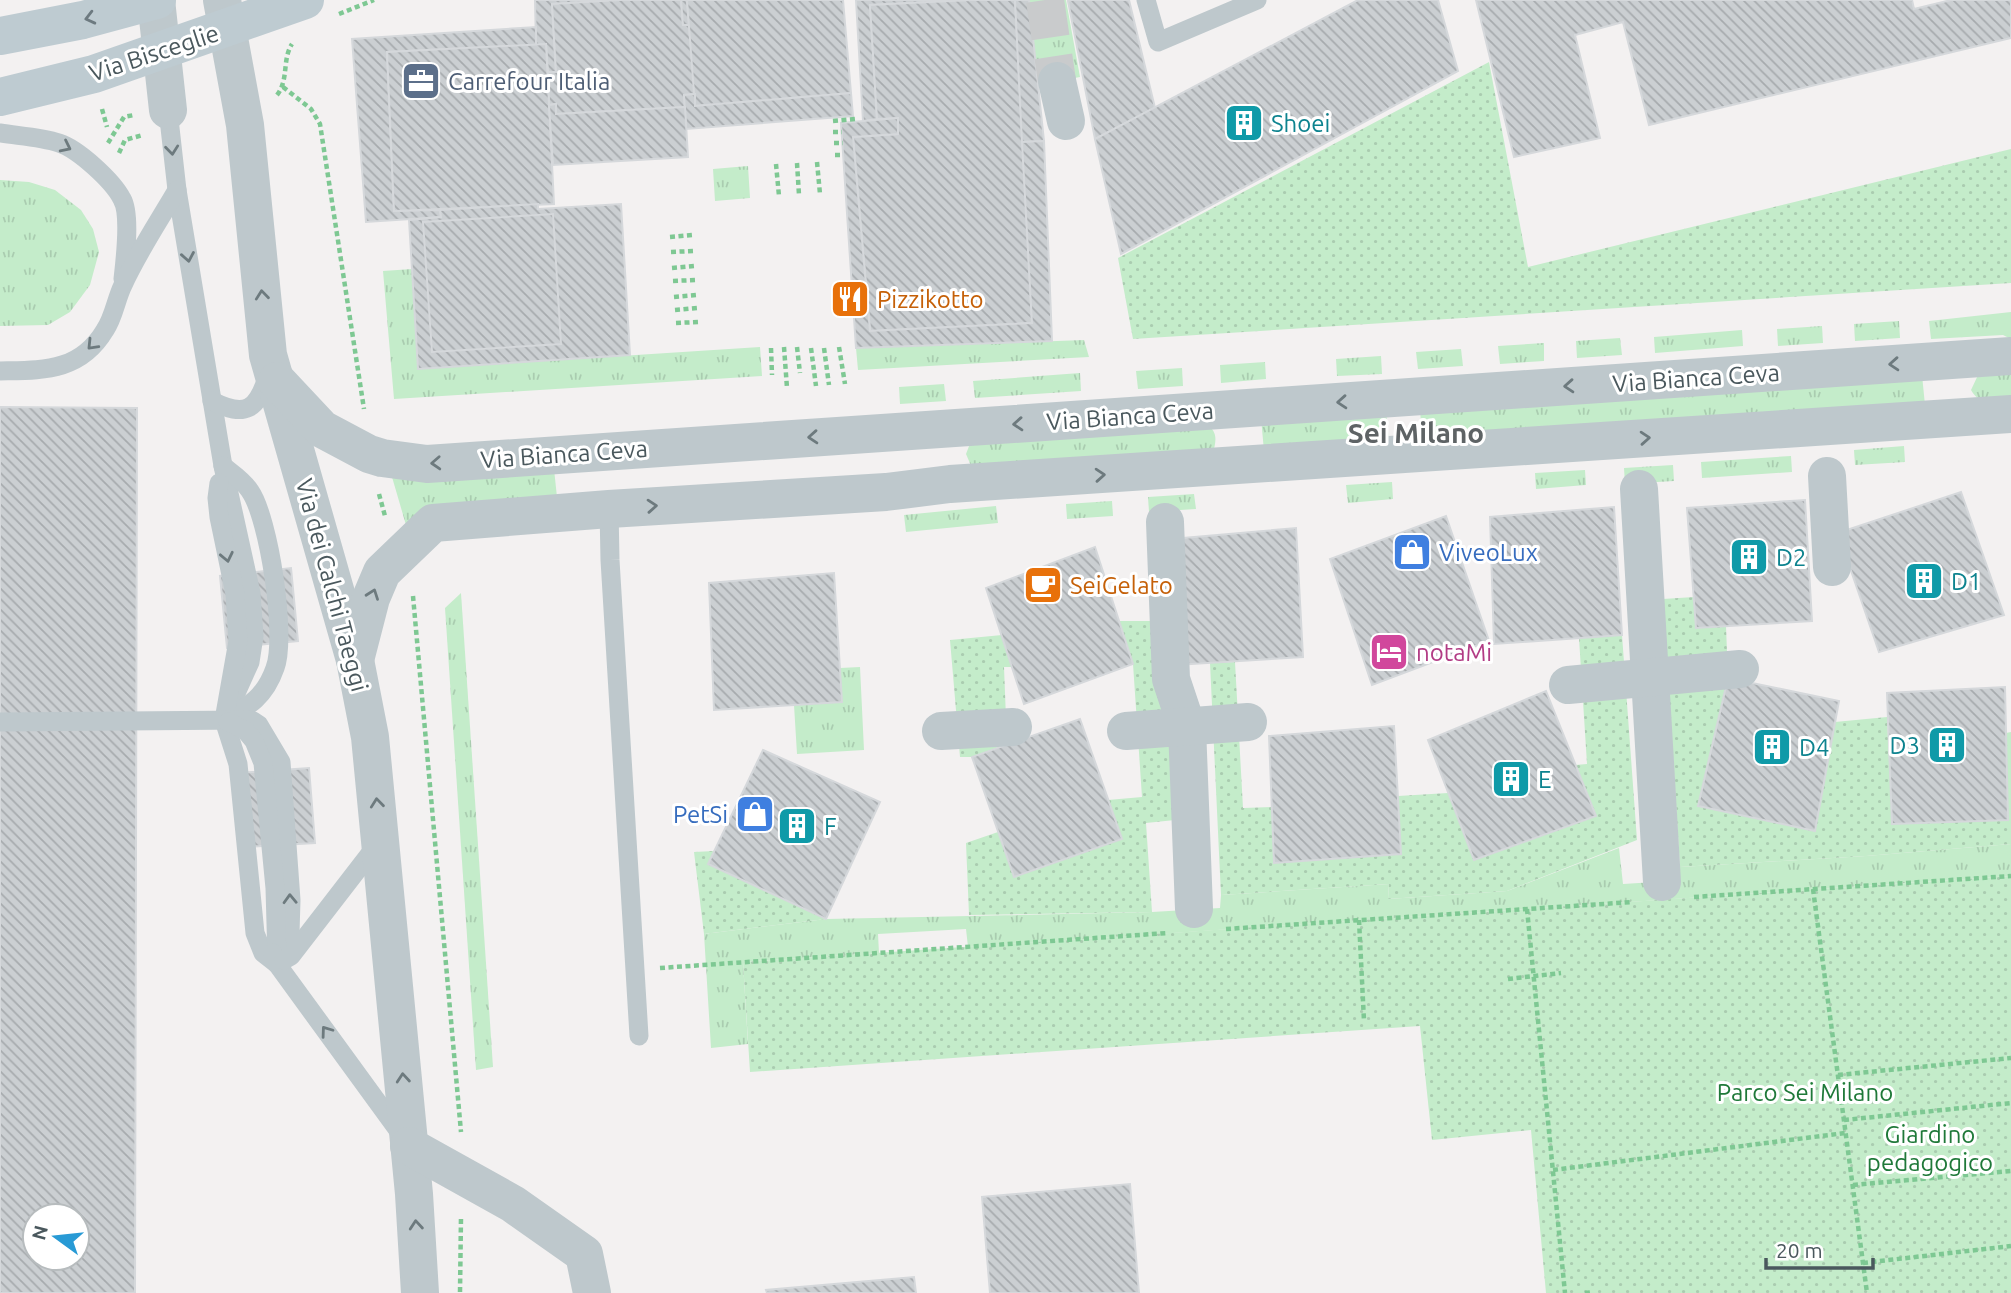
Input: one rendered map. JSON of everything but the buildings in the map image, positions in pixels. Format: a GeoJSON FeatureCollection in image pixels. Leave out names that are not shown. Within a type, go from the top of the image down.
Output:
{"type":"FeatureCollection","features":[{"type":"Feature","properties":{"kind":"main road","name":"Via Bisceglie"},"geometry":{"type":"LineString","coordinates":[[0,36],[83,20],[157,0]]}},
{"type":"Feature","properties":{"kind":"main road","name":"Via Bisceglie"},"geometry":{"type":"LineString","coordinates":[[0,97],[94,74],[162,50],[225,14],[306,0]]}},
{"type":"Feature","properties":{"kind":"street"},"geometry":{"type":"LineString","coordinates":[[154,119],[162,50],[157,0]]}},
{"type":"Feature","properties":{"kind":"street","name":"Via dei Calchi Taeggi"},"geometry":{"type":"LineString","coordinates":[[225,14],[245,125],[273,368],[355,660],[370,737],[409,1146],[420,1293]]}},
{"type":"Feature","properties":{"kind":"street"},"geometry":{"type":"LineString","coordinates":[[1057,81],[1066,121]]}},
{"type":"Feature","properties":{"kind":"street","name":"Via Bianca Ceva"},"geometry":{"type":"LineString","coordinates":[[273,368],[322,429],[369,454],[427,464],[2011,356]]}},
{"type":"Feature","properties":{"kind":"street"},"geometry":{"type":"LineString","coordinates":[[1949,361],[1956,418]]}},
{"type":"Feature","properties":{"kind":"street"},"geometry":{"type":"LineString","coordinates":[[1234,409],[1238,466]]}},
{"type":"Feature","properties":{"kind":"street"},"geometry":{"type":"LineString","coordinates":[[355,660],[371,598],[382,572],[433,523],[886,492],[950,484],[2011,414]]}},
{"type":"Feature","properties":{"kind":"street"},"geometry":{"type":"LineString","coordinates":[[948,428],[950,484]]}},
{"type":"Feature","properties":{"kind":"street"},"geometry":{"type":"LineString","coordinates":[[1827,476],[1832,567]]}},
{"type":"Feature","properties":{"kind":"street"},"geometry":{"type":"LineString","coordinates":[[1639,489],[1662,894]]}},
{"type":"Feature","properties":{"kind":"street"},"geometry":{"type":"LineString","coordinates":[[1165,522],[1171,680],[1188,726],[1199,924]]}},
{"type":"Feature","properties":{"kind":"street"},"geometry":{"type":"LineString","coordinates":[[1575,685],[1734,671]]}},
{"type":"Feature","properties":{"kind":"street"},"geometry":{"type":"LineString","coordinates":[[949,730],[1010,727]]}},
{"type":"Feature","properties":{"kind":"street"},"geometry":{"type":"LineString","coordinates":[[409,1146],[513,1205],[584,1254],[592,1293]]}},
{"type":"Feature","properties":{"kind":"lane"},"geometry":{"type":"LineString","coordinates":[[1146,0],[1158,42],[1257,0]]}},
{"type":"Feature","properties":{"kind":"lane"},"geometry":{"type":"LineString","coordinates":[[154,119],[177,190],[223,466],[217,498],[235,594],[238,641],[224,720]]}},
{"type":"Feature","properties":{"kind":"lane"},"geometry":{"type":"LineString","coordinates":[[0,133],[58,142],[76,152],[103,176],[124,201],[127,239],[123,285]]}},
{"type":"Feature","properties":{"kind":"lane"},"geometry":{"type":"LineString","coordinates":[[0,370],[47,370],[59,367],[80,356],[97,341],[106,329],[123,285],[177,190]]}},
{"type":"Feature","properties":{"kind":"lane"},"geometry":{"type":"LineString","coordinates":[[212,401],[228,409],[243,411],[254,406],[262,394],[268,373],[273,368]]}},
{"type":"Feature","properties":{"kind":"lane"},"geometry":{"type":"LineString","coordinates":[[223,466],[246,504],[265,592],[268,637],[261,664],[246,694],[224,720]]}},
{"type":"Feature","properties":{"kind":"lane"},"geometry":{"type":"LineString","coordinates":[[609,509],[639,1036]]}},
{"type":"Feature","properties":{"kind":"lane"},"geometry":{"type":"LineString","coordinates":[[0,722],[224,720],[245,730],[254,741],[263,763],[275,888],[277,964],[409,1146]]}},
{"type":"Feature","properties":{"kind":"lane"},"geometry":{"type":"LineString","coordinates":[[277,964],[291,956],[380,840]]}},
{"type":"Feature","properties":{"kind":"path"},"geometry":{"type":"LineString","coordinates":[[283,87],[311,109],[320,124],[365,419]]}},
{"type":"Feature","properties":{"kind":"path"},"geometry":{"type":"LineString","coordinates":[[105,148],[124,117],[154,119]]}},
{"type":"Feature","properties":{"kind":"path"},"geometry":{"type":"LineString","coordinates":[[117,159],[125,140],[154,119]]}},
{"type":"Feature","properties":{"kind":"path"},"geometry":{"type":"LineString","coordinates":[[833,121],[856,119]]}},
{"type":"Feature","properties":{"kind":"path"},"geometry":{"type":"LineString","coordinates":[[833,132],[842,132]]}},
{"type":"Feature","properties":{"kind":"path"},"geometry":{"type":"LineString","coordinates":[[834,143],[843,143]]}},
{"type":"Feature","properties":{"kind":"path"},"geometry":{"type":"LineString","coordinates":[[835,155],[843,155]]}},
{"type":"Feature","properties":{"kind":"path"},"geometry":{"type":"LineString","coordinates":[[817,162],[820,194]]}},
{"type":"Feature","properties":{"kind":"path"},"geometry":{"type":"LineString","coordinates":[[797,163],[799,195]]}},
{"type":"Feature","properties":{"kind":"path"},"geometry":{"type":"LineString","coordinates":[[776,164],[779,196]]}},
{"type":"Feature","properties":{"kind":"path"},"geometry":{"type":"LineString","coordinates":[[670,237],[693,235]]}},
{"type":"Feature","properties":{"kind":"path"},"geometry":{"type":"LineString","coordinates":[[671,252],[693,250]]}},
{"type":"Feature","properties":{"kind":"path"},"geometry":{"type":"LineString","coordinates":[[672,268],[695,266]]}},
{"type":"Feature","properties":{"kind":"path"},"geometry":{"type":"LineString","coordinates":[[673,281],[695,279]]}},
{"type":"Feature","properties":{"kind":"path"},"geometry":{"type":"LineString","coordinates":[[674,297],[696,295]]}},
{"type":"Feature","properties":{"kind":"path"},"geometry":{"type":"LineString","coordinates":[[675,310],[697,309]]}},
{"type":"Feature","properties":{"kind":"path"},"geometry":{"type":"LineString","coordinates":[[676,323],[698,322]]}},
{"type":"Feature","properties":{"kind":"path"},"geometry":{"type":"LineString","coordinates":[[784,347],[787,388]]}},
{"type":"Feature","properties":{"kind":"path"},"geometry":{"type":"LineString","coordinates":[[797,347],[800,373]]}},
{"type":"Feature","properties":{"kind":"path"},"geometry":{"type":"LineString","coordinates":[[839,347],[845,384]]}},
{"type":"Feature","properties":{"kind":"path"},"geometry":{"type":"LineString","coordinates":[[771,348],[772,375]]}},
{"type":"Feature","properties":{"kind":"path"},"geometry":{"type":"LineString","coordinates":[[811,348],[816,386]]}},
{"type":"Feature","properties":{"kind":"path"},"geometry":{"type":"LineString","coordinates":[[824,348],[829,385]]}},
{"type":"Feature","properties":{"kind":"path"},"geometry":{"type":"LineString","coordinates":[[376,481],[388,528]]}},
{"type":"Feature","properties":{"kind":"path"},"geometry":{"type":"LineString","coordinates":[[412,591],[462,1144]]}},
{"type":"Feature","properties":{"kind":"path"},"geometry":{"type":"LineString","coordinates":[[635,969],[1199,924],[1359,920],[1527,909],[1662,894],[1813,889],[2011,876]]}},
{"type":"Feature","properties":{"kind":"path"},"geometry":{"type":"LineString","coordinates":[[1813,889],[1867,1293]]}},
{"type":"Feature","properties":{"kind":"path"},"geometry":{"type":"LineString","coordinates":[[1527,909],[1565,1293]]}},
{"type":"Feature","properties":{"kind":"path"},"geometry":{"type":"LineString","coordinates":[[1359,920],[1364,1021]]}},
{"type":"Feature","properties":{"kind":"path"},"geometry":{"type":"LineString","coordinates":[[1508,979],[1561,973]]}},
{"type":"Feature","properties":{"kind":"path"},"geometry":{"type":"LineString","coordinates":[[1838,1075],[2011,1058]]}},
{"type":"Feature","properties":{"kind":"path"},"geometry":{"type":"LineString","coordinates":[[1844,1121],[2011,1103]]}},
{"type":"Feature","properties":{"kind":"path"},"geometry":{"type":"LineString","coordinates":[[1553,1170],[1845,1133]]}},
{"type":"Feature","properties":{"kind":"path"},"geometry":{"type":"LineString","coordinates":[[1853,1185],[2011,1171]]}},
{"type":"Feature","properties":{"kind":"path"},"geometry":{"type":"LineString","coordinates":[[460,1293],[461,1211]]}},
{"type":"Feature","properties":{"kind":"path"},"geometry":{"type":"LineString","coordinates":[[1863,1263],[2011,1246]]}},
{"type":"Feature","properties":{"kind":"path"},"geometry":{"type":"LineString","coordinates":[[1585,1293],[1593,1292]]}},
{"type":"Feature","properties":{"kind":"green space"},"geometry":{"type":"Polygon","coordinates":[[[1029,0],[1066,0],[1080,77],[1038,85],[1029,0]]]}},
{"type":"Feature","properties":{"kind":"green space"},"geometry":{"type":"Polygon","coordinates":[[[1489,62],[1528,267],[2011,149],[2011,283],[1133,339],[1118,258],[1489,62]]]}},
{"type":"Feature","properties":{"kind":"green space"},"geometry":{"type":"Polygon","coordinates":[[[748,166],[750,198],[715,201],[713,169],[748,166]]]}},
{"type":"Feature","properties":{"kind":"green space"},"geometry":{"type":"Polygon","coordinates":[[[0,180],[29,182],[55,190],[81,210],[93,229],[99,252],[90,285],[70,312],[48,325],[0,326],[0,180]]]}},
{"type":"Feature","properties":{"kind":"green space"},"geometry":{"type":"Polygon","coordinates":[[[412,269],[419,369],[760,347],[762,376],[394,399],[383,271],[412,269]]]}},
{"type":"Feature","properties":{"kind":"green space"},"geometry":{"type":"Polygon","coordinates":[[[2011,312],[2011,339],[2003,335],[1931,339],[1929,321],[2011,312]]]}},
{"type":"Feature","properties":{"kind":"green space"},"geometry":{"type":"Polygon","coordinates":[[[1899,321],[1900,338],[1855,341],[1854,324],[1899,321]]]}},
{"type":"Feature","properties":{"kind":"green space"},"geometry":{"type":"Polygon","coordinates":[[[1822,326],[1823,343],[1778,346],[1777,329],[1822,326]]]}},
{"type":"Feature","properties":{"kind":"green space"},"geometry":{"type":"Polygon","coordinates":[[[1742,330],[1743,346],[1655,353],[1654,337],[1742,330]]]}},
{"type":"Feature","properties":{"kind":"green space"},"geometry":{"type":"Polygon","coordinates":[[[1620,338],[1622,355],[1577,358],[1576,341],[1620,338]]]}},
{"type":"Feature","properties":{"kind":"green space"},"geometry":{"type":"Polygon","coordinates":[[[1084,340],[1089,357],[858,370],[856,348],[1084,340]]]}},
{"type":"Feature","properties":{"kind":"green space"},"geometry":{"type":"Polygon","coordinates":[[[1544,343],[1544,361],[1500,364],[1498,346],[1544,343]]]}},
{"type":"Feature","properties":{"kind":"green space"},"geometry":{"type":"Polygon","coordinates":[[[1461,349],[1463,366],[1418,369],[1416,352],[1461,349]]]}},
{"type":"Feature","properties":{"kind":"green space"},"geometry":{"type":"Polygon","coordinates":[[[1381,356],[1382,374],[1337,376],[1336,359],[1381,356]]]}},
{"type":"Feature","properties":{"kind":"green space"},"geometry":{"type":"Polygon","coordinates":[[[1265,362],[1266,379],[1221,383],[1220,365],[1265,362]]]}},
{"type":"Feature","properties":{"kind":"green space"},"geometry":{"type":"Polygon","coordinates":[[[1182,368],[1183,386],[1138,389],[1136,371],[1182,368]]]}},
{"type":"Feature","properties":{"kind":"green space"},"geometry":{"type":"Polygon","coordinates":[[[2011,369],[2011,403],[1983,401],[1971,390],[1979,373],[2011,369]]]}},
{"type":"Feature","properties":{"kind":"green space"},"geometry":{"type":"Polygon","coordinates":[[[1080,373],[1081,391],[975,398],[973,381],[1080,373]]]}},
{"type":"Feature","properties":{"kind":"green space"},"geometry":{"type":"Polygon","coordinates":[[[1922,375],[1925,405],[1422,439],[1420,408],[1922,375]]]}},
{"type":"Feature","properties":{"kind":"green space"},"geometry":{"type":"Polygon","coordinates":[[[944,384],[946,401],[900,404],[899,387],[944,384]]]}},
{"type":"Feature","properties":{"kind":"green space"},"geometry":{"type":"Polygon","coordinates":[[[1386,411],[1389,441],[1264,451],[1261,418],[1386,411]]]}},
{"type":"Feature","properties":{"kind":"green space"},"geometry":{"type":"Polygon","coordinates":[[[1209,426],[1215,437],[1214,449],[972,468],[966,454],[971,441],[1209,426]]]}},
{"type":"Feature","properties":{"kind":"green space"},"geometry":{"type":"Polygon","coordinates":[[[1904,446],[1905,462],[1855,465],[1854,450],[1904,446]]]}},
{"type":"Feature","properties":{"kind":"green space"},"geometry":{"type":"Polygon","coordinates":[[[1791,456],[1792,472],[1702,478],[1701,462],[1791,456]]]}},
{"type":"Feature","properties":{"kind":"green space"},"geometry":{"type":"Polygon","coordinates":[[[1673,465],[1674,481],[1625,484],[1624,468],[1673,465]]]}},
{"type":"Feature","properties":{"kind":"green space"},"geometry":{"type":"Polygon","coordinates":[[[554,469],[557,497],[406,525],[392,477],[554,469]]]}},
{"type":"Feature","properties":{"kind":"green space"},"geometry":{"type":"Polygon","coordinates":[[[1585,470],[1586,485],[1536,489],[1535,473],[1585,470]]]}},
{"type":"Feature","properties":{"kind":"green space"},"geometry":{"type":"Polygon","coordinates":[[[1392,482],[1393,499],[1348,503],[1346,485],[1392,482]]]}},
{"type":"Feature","properties":{"kind":"green space"},"geometry":{"type":"Polygon","coordinates":[[[1194,494],[1196,509],[1149,512],[1148,497],[1194,494]]]}},
{"type":"Feature","properties":{"kind":"green space"},"geometry":{"type":"Polygon","coordinates":[[[1112,501],[1113,516],[1067,519],[1066,504],[1112,501]]]}},
{"type":"Feature","properties":{"kind":"green space"},"geometry":{"type":"Polygon","coordinates":[[[996,506],[998,523],[906,532],[904,515],[996,506]]]}},
{"type":"Feature","properties":{"kind":"green space"},"geometry":{"type":"Polygon","coordinates":[[[461,593],[493,1067],[476,1070],[445,608],[461,593]]]}},
{"type":"Feature","properties":{"kind":"green space"},"geometry":{"type":"Polygon","coordinates":[[[1694,597],[1696,628],[1726,626],[1728,678],[1699,806],[1815,830],[1835,722],[1887,717],[1892,824],[2007,820],[2006,733],[2011,732],[2011,844],[1680,867],[1663,599],[1694,597]]]}},
{"type":"Feature","properties":{"kind":"green space"},"geometry":{"type":"Polygon","coordinates":[[[1119,621],[1160,621],[1175,820],[1146,823],[1152,912],[969,915],[966,843],[998,832],[1014,877],[1121,839],[1108,800],[1142,797],[1133,664],[1119,621]]]}},
{"type":"Feature","properties":{"kind":"green space"},"geometry":{"type":"Polygon","coordinates":[[[1002,635],[1012,667],[1004,667],[1007,744],[972,757],[960,757],[950,640],[1002,635]]]}},
{"type":"Feature","properties":{"kind":"green space"},"geometry":{"type":"Polygon","coordinates":[[[1622,635],[1637,840],[1507,891],[1388,899],[1389,884],[1221,895],[1210,663],[1235,662],[1243,808],[1272,807],[1274,862],[1401,854],[1398,796],[1448,793],[1474,860],[1595,816],[1575,765],[1587,764],[1579,638],[1622,635]]]}},
{"type":"Feature","properties":{"kind":"green space"},"geometry":{"type":"Polygon","coordinates":[[[860,667],[864,750],[797,754],[794,705],[842,702],[840,668],[860,667]]]}},
{"type":"Feature","properties":{"kind":"green space"},"geometry":{"type":"Polygon","coordinates":[[[2011,844],[2011,876],[968,947],[966,929],[878,934],[879,953],[743,962],[748,1044],[711,1048],[704,934],[826,919],[1152,912],[1220,908],[1221,895],[1389,884],[1388,899],[1507,891],[1619,848],[1623,884],[1671,881],[1680,867],[2011,844]]]}},
{"type":"Feature","properties":{"kind":"green space"},"geometry":{"type":"Polygon","coordinates":[[[714,851],[708,864],[826,919],[704,934],[694,852],[714,851]]]}},
{"type":"Feature","properties":{"kind":"green space","name":"Parco Sei Milano"},"geometry":{"type":"Polygon","coordinates":[[[2011,876],[2011,1293],[1546,1293],[1531,1130],[1432,1140],[1420,1026],[750,1072],[743,962],[2011,876]]]}},
{"type":"Feature","properties":{"kind":"tunnel"},"geometry":{"type":"LineString","coordinates":[[1045,0],[1057,81]]}},
{"type":"Feature","properties":{"kind":"place","name":"Carrefour Italia"},"geometry":{"type":"Point","coordinates":[421,81]}},
{"type":"Feature","properties":{"kind":"place","name":"Shoei"},"geometry":{"type":"Point","coordinates":[1244,123]}},
{"type":"Feature","properties":{"kind":"place","name":"Pizzikotto"},"geometry":{"type":"Point","coordinates":[850,299]}},
{"type":"Feature","properties":{"kind":"place","name":"ViveoLux"},"geometry":{"type":"Point","coordinates":[1412,552]}},
{"type":"Feature","properties":{"kind":"place","name":"D2"},"geometry":{"type":"Point","coordinates":[1749,557]}},
{"type":"Feature","properties":{"kind":"place","name":"D1"},"geometry":{"type":"Point","coordinates":[1924,581]}},
{"type":"Feature","properties":{"kind":"place","name":"SeiGelato"},"geometry":{"type":"Point","coordinates":[1043,585]}},
{"type":"Feature","properties":{"kind":"place","name":"notaMi"},"geometry":{"type":"Point","coordinates":[1389,652]}},
{"type":"Feature","properties":{"kind":"place","name":"D3"},"geometry":{"type":"Point","coordinates":[1947,745]}},
{"type":"Feature","properties":{"kind":"place","name":"D4"},"geometry":{"type":"Point","coordinates":[1772,747]}},
{"type":"Feature","properties":{"kind":"place","name":"E"},"geometry":{"type":"Point","coordinates":[1511,779]}},
{"type":"Feature","properties":{"kind":"place","name":"PetSi"},"geometry":{"type":"Point","coordinates":[755,814]}},
{"type":"Feature","properties":{"kind":"place","name":"F"},"geometry":{"type":"Point","coordinates":[797,826]}},
{"type":"Feature","properties":{"kind":"district","name":"Sei Milano"},"geometry":{"type":"Point","coordinates":[1416,432]}},
{"type":"Feature","properties":{"kind":"park label","name":"Giardino pedagogico"},"geometry":{"type":"Point","coordinates":[1930,1148]}}]}
